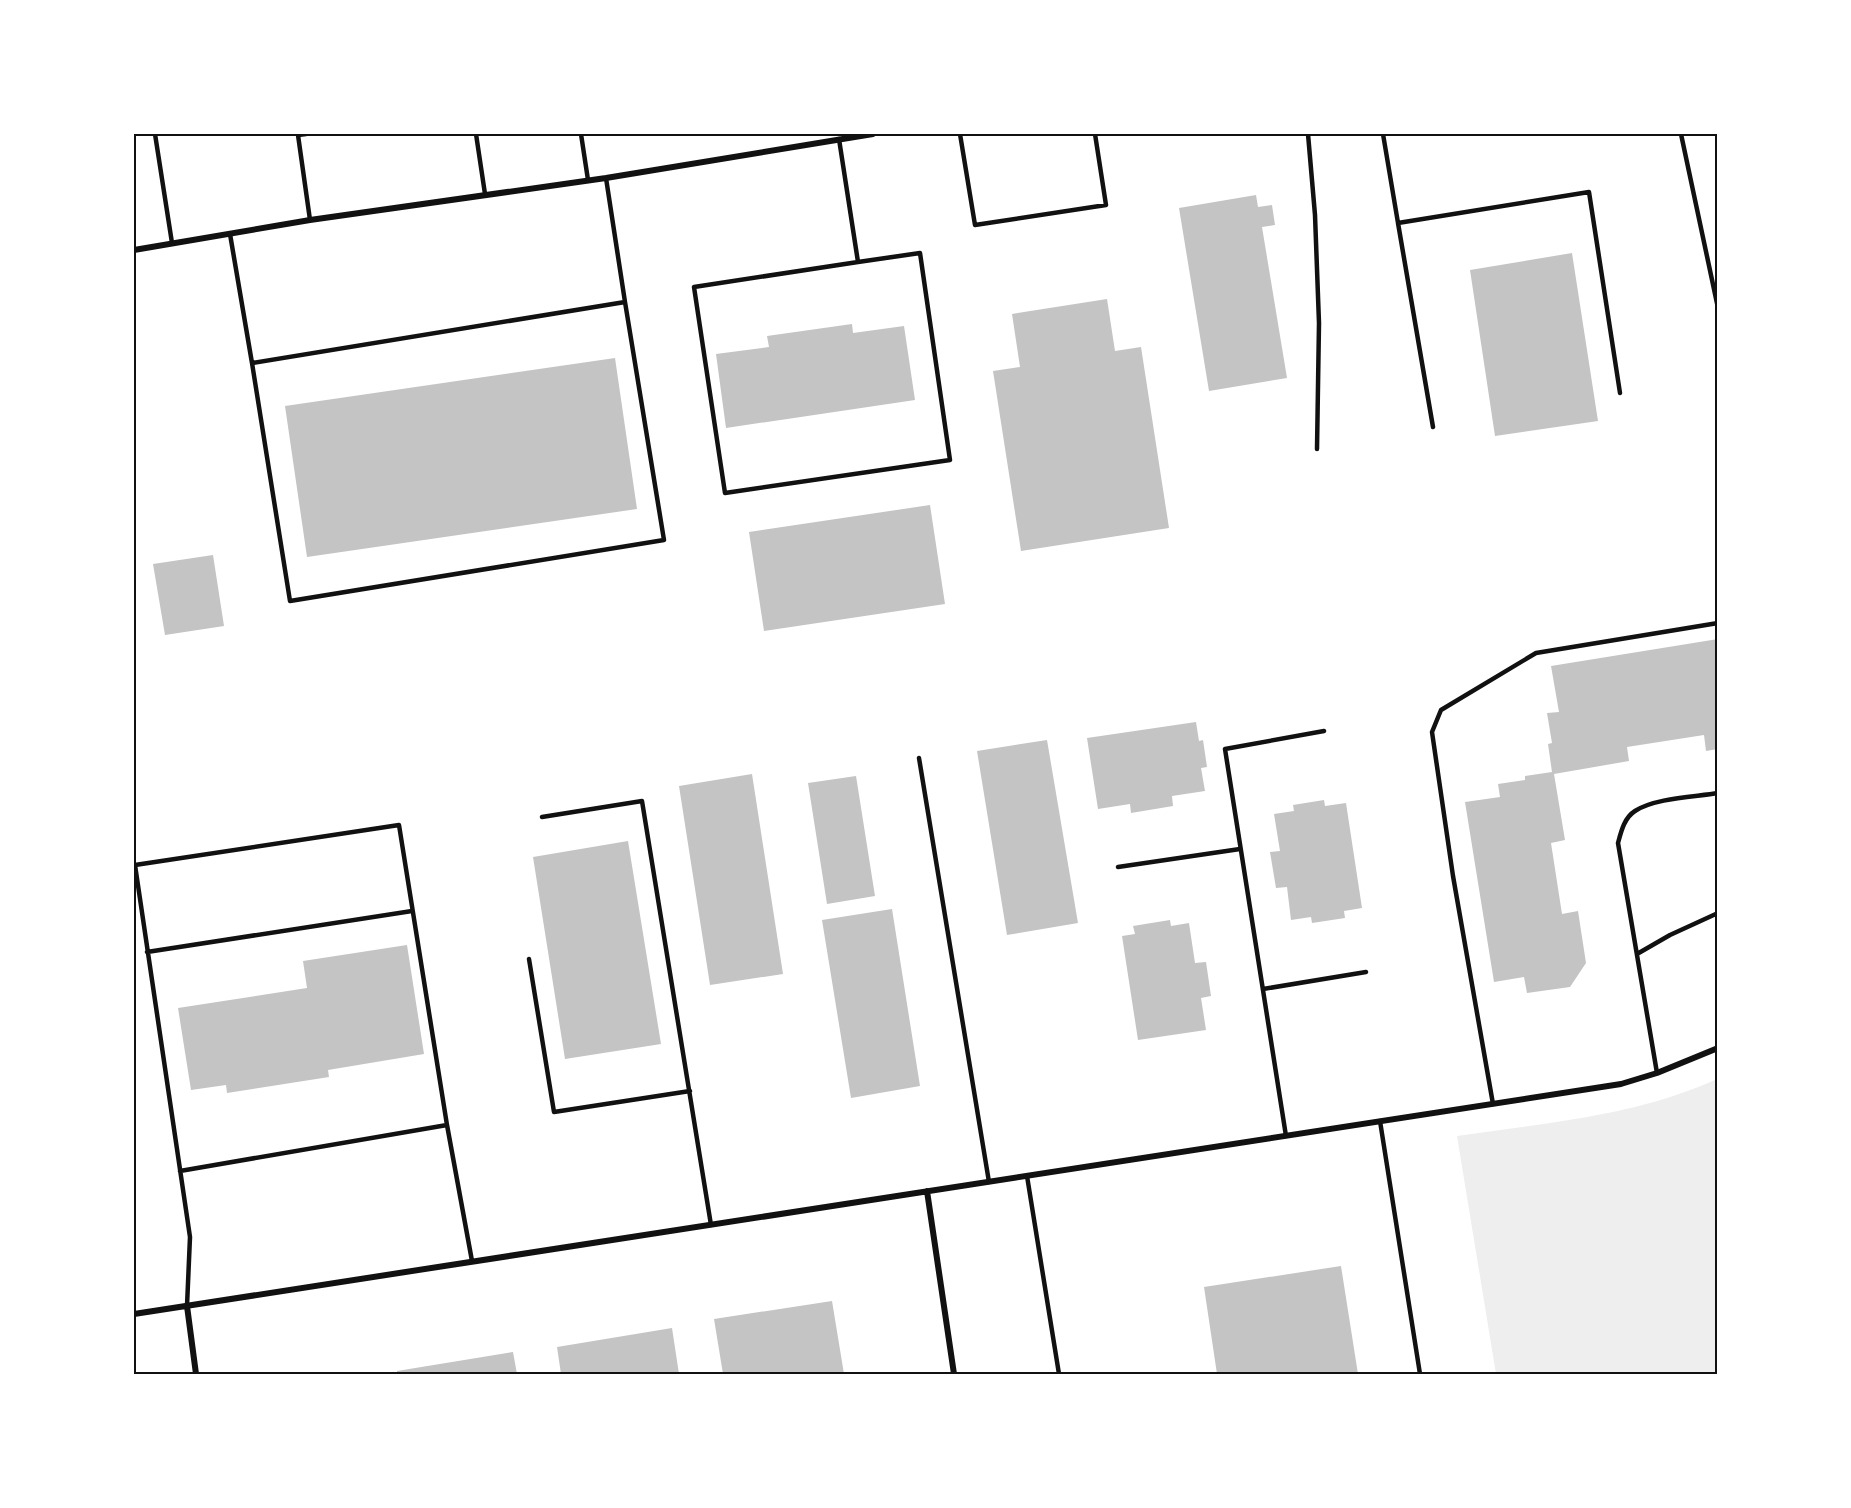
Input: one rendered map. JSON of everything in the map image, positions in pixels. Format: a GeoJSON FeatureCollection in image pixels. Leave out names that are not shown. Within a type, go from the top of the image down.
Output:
{"type":"FeatureCollection","features":[{"type":"Feature","properties":{"kind":"street"},"geometry":{"type":"LineString","coordinates":[[134,250],[310,220],[606,178],[873,134]]}},
{"type":"Feature","properties":{"kind":"street"},"geometry":{"type":"LineString","coordinates":[[134,1314],[1621,1084],[1657,1073],[1718,1048]]}},
{"type":"Feature","properties":{"kind":"street"},"geometry":{"type":"LineString","coordinates":[[927,1191],[954,1374]]}},
{"type":"Feature","properties":{"kind":"street"},"geometry":{"type":"LineString","coordinates":[[187,1306],[196,1374]]}},
{"type":"Feature","properties":{"kind":"lane"},"geometry":{"type":"LineString","coordinates":[[155,134],[172,243]]}},
{"type":"Feature","properties":{"kind":"lane"},"geometry":{"type":"LineString","coordinates":[[306,134],[298,135],[310,220]]}},
{"type":"Feature","properties":{"kind":"lane"},"geometry":{"type":"LineString","coordinates":[[476,134],[485,195]]}},
{"type":"Feature","properties":{"kind":"lane"},"geometry":{"type":"LineString","coordinates":[[581,134],[588,180]]}},
{"type":"Feature","properties":{"kind":"lane"},"geometry":{"type":"LineString","coordinates":[[960,134],[975,225],[1106,205],[1095,134]]}},
{"type":"Feature","properties":{"kind":"lane"},"geometry":{"type":"LineString","coordinates":[[1308,134],[1315,215],[1319,323],[1317,449]]}},
{"type":"Feature","properties":{"kind":"lane"},"geometry":{"type":"LineString","coordinates":[[1383,134],[1433,427]]}},
{"type":"Feature","properties":{"kind":"lane"},"geometry":{"type":"LineString","coordinates":[[1681,134],[1718,308]]}},
{"type":"Feature","properties":{"kind":"lane"},"geometry":{"type":"LineString","coordinates":[[839,139],[858,262]]}},
{"type":"Feature","properties":{"kind":"lane"},"geometry":{"type":"LineString","coordinates":[[230,234],[290,601],[664,540],[606,178]]}},
{"type":"Feature","properties":{"kind":"lane"},"geometry":{"type":"LineString","coordinates":[[1398,223],[1589,192],[1620,393]]}},
{"type":"Feature","properties":{"kind":"lane"},"geometry":{"type":"LineString","coordinates":[[920,253],[950,460],[725,493],[694,287],[858,262],[920,253]]}},
{"type":"Feature","properties":{"kind":"lane"},"geometry":{"type":"LineString","coordinates":[[252,363],[625,302]]}},
{"type":"Feature","properties":{"kind":"lane"},"geometry":{"type":"LineString","coordinates":[[1493,1104],[1453,876],[1432,732],[1441,710],[1536,652],[1718,623]]}},
{"type":"Feature","properties":{"kind":"lane"},"geometry":{"type":"LineString","coordinates":[[1286,1136],[1225,749],[1324,731]]}},
{"type":"Feature","properties":{"kind":"lane"},"geometry":{"type":"LineString","coordinates":[[919,758],[989,1182]]}},
{"type":"Feature","properties":{"kind":"lane"},"geometry":{"type":"LineString","coordinates":[[1657,1073],[1618,843],[1623,825],[1634,811],[1656,803],[1718,793]]}},
{"type":"Feature","properties":{"kind":"lane"},"geometry":{"type":"LineString","coordinates":[[542,818],[642,801],[711,1225]]}},
{"type":"Feature","properties":{"kind":"lane"},"geometry":{"type":"LineString","coordinates":[[187,1306],[189,1238],[135,866],[388,826],[399,825],[447,1125],[472,1262]]}},
{"type":"Feature","properties":{"kind":"lane"},"geometry":{"type":"LineString","coordinates":[[1118,867],[1240,849]]}},
{"type":"Feature","properties":{"kind":"lane"},"geometry":{"type":"LineString","coordinates":[[147,952],[412,912]]}},
{"type":"Feature","properties":{"kind":"lane"},"geometry":{"type":"LineString","coordinates":[[1637,954],[1670,935],[1718,913]]}},
{"type":"Feature","properties":{"kind":"lane"},"geometry":{"type":"LineString","coordinates":[[529,959],[554,1112],[690,1091]]}},
{"type":"Feature","properties":{"kind":"lane"},"geometry":{"type":"LineString","coordinates":[[1263,989],[1365,972]]}},
{"type":"Feature","properties":{"kind":"lane"},"geometry":{"type":"LineString","coordinates":[[1380,1121],[1420,1374]]}},
{"type":"Feature","properties":{"kind":"lane"},"geometry":{"type":"LineString","coordinates":[[180,1172],[447,1125]]}},
{"type":"Feature","properties":{"kind":"lane"},"geometry":{"type":"LineString","coordinates":[[1027,1176],[1059,1374]]}},
{"type":"Feature","properties":{"kind":"shaded area"},"geometry":{"type":"Polygon","coordinates":[[[1717,1079],[1717,1374],[1496,1374],[1457,1136],[1623,1110],[1686,1092],[1717,1079]]]}},
{"type":"Feature","properties":{"kind":"building"},"geometry":{"type":"Polygon","coordinates":[[[1256,195],[1258,207],[1272,205],[1275,225],[1262,227],[1287,378],[1209,391],[1179,208],[1256,195]]]}},
{"type":"Feature","properties":{"kind":"building"},"geometry":{"type":"Polygon","coordinates":[[[1572,253],[1598,421],[1495,436],[1470,270],[1572,253]]]}},
{"type":"Feature","properties":{"kind":"building"},"geometry":{"type":"Polygon","coordinates":[[[1107,299],[1115,351],[1141,347],[1169,528],[1021,551],[993,371],[1020,367],[1012,314],[1107,299]]]}},
{"type":"Feature","properties":{"kind":"building"},"geometry":{"type":"Polygon","coordinates":[[[852,324],[853,333],[904,326],[915,400],[726,428],[716,354],[769,347],[767,336],[852,324]]]}},
{"type":"Feature","properties":{"kind":"building"},"geometry":{"type":"Polygon","coordinates":[[[615,358],[637,509],[307,557],[285,406],[615,358]]]}},
{"type":"Feature","properties":{"kind":"building"},"geometry":{"type":"Polygon","coordinates":[[[930,505],[945,604],[764,631],[749,532],[930,505]]]}},
{"type":"Feature","properties":{"kind":"building"},"geometry":{"type":"Polygon","coordinates":[[[213,555],[224,626],[165,635],[153,564],[213,555]]]}},
{"type":"Feature","properties":{"kind":"building"},"geometry":{"type":"Polygon","coordinates":[[[1718,639],[1718,749],[1706,751],[1704,735],[1627,747],[1629,761],[1554,774],[1565,840],[1551,843],[1562,914],[1578,911],[1586,963],[1570,987],[1527,993],[1524,977],[1494,982],[1465,802],[1500,797],[1498,784],[1525,780],[1525,776],[1552,772],[1548,744],[1552,743],[1547,713],[1559,712],[1551,666],[1718,639]]]}},
{"type":"Feature","properties":{"kind":"building"},"geometry":{"type":"Polygon","coordinates":[[[1196,722],[1199,741],[1203,740],[1207,767],[1201,768],[1205,791],[1172,796],[1173,806],[1131,813],[1130,804],[1098,809],[1087,738],[1196,722]]]}},
{"type":"Feature","properties":{"kind":"building"},"geometry":{"type":"Polygon","coordinates":[[[1047,740],[1078,923],[1007,935],[977,751],[1047,740]]]}},
{"type":"Feature","properties":{"kind":"building"},"geometry":{"type":"Polygon","coordinates":[[[752,774],[783,974],[710,985],[679,786],[752,774]]]}},
{"type":"Feature","properties":{"kind":"building"},"geometry":{"type":"Polygon","coordinates":[[[856,776],[875,896],[827,904],[808,783],[856,776]]]}},
{"type":"Feature","properties":{"kind":"building"},"geometry":{"type":"Polygon","coordinates":[[[1324,800],[1325,806],[1346,803],[1362,908],[1344,911],[1345,918],[1312,923],[1311,917],[1291,920],[1287,887],[1276,888],[1270,852],[1280,851],[1274,814],[1294,811],[1293,805],[1324,800]]]}},
{"type":"Feature","properties":{"kind":"building"},"geometry":{"type":"Polygon","coordinates":[[[628,841],[661,1044],[565,1059],[533,857],[628,841]]]}},
{"type":"Feature","properties":{"kind":"building"},"geometry":{"type":"Polygon","coordinates":[[[892,909],[920,1086],[851,1098],[822,920],[892,909]]]}},
{"type":"Feature","properties":{"kind":"building"},"geometry":{"type":"Polygon","coordinates":[[[1170,920],[1171,926],[1189,923],[1195,963],[1206,962],[1211,996],[1201,998],[1206,1030],[1138,1040],[1122,936],[1135,934],[1133,926],[1170,920]]]}},
{"type":"Feature","properties":{"kind":"building"},"geometry":{"type":"Polygon","coordinates":[[[407,945],[424,1054],[328,1070],[329,1077],[227,1093],[226,1085],[191,1090],[178,1008],[307,988],[303,961],[407,945]]]}},
{"type":"Feature","properties":{"kind":"building"},"geometry":{"type":"Polygon","coordinates":[[[1341,1266],[1358,1374],[1217,1374],[1204,1287],[1341,1266]]]}},
{"type":"Feature","properties":{"kind":"building"},"geometry":{"type":"Polygon","coordinates":[[[832,1301],[844,1374],[723,1374],[714,1319],[832,1301]]]}},
{"type":"Feature","properties":{"kind":"building"},"geometry":{"type":"Polygon","coordinates":[[[672,1328],[679,1374],[561,1374],[557,1347],[672,1328]]]}},
{"type":"Feature","properties":{"kind":"building"},"geometry":{"type":"Polygon","coordinates":[[[513,1352],[517,1374],[397,1374],[397,1371],[513,1352]]]}}]}
